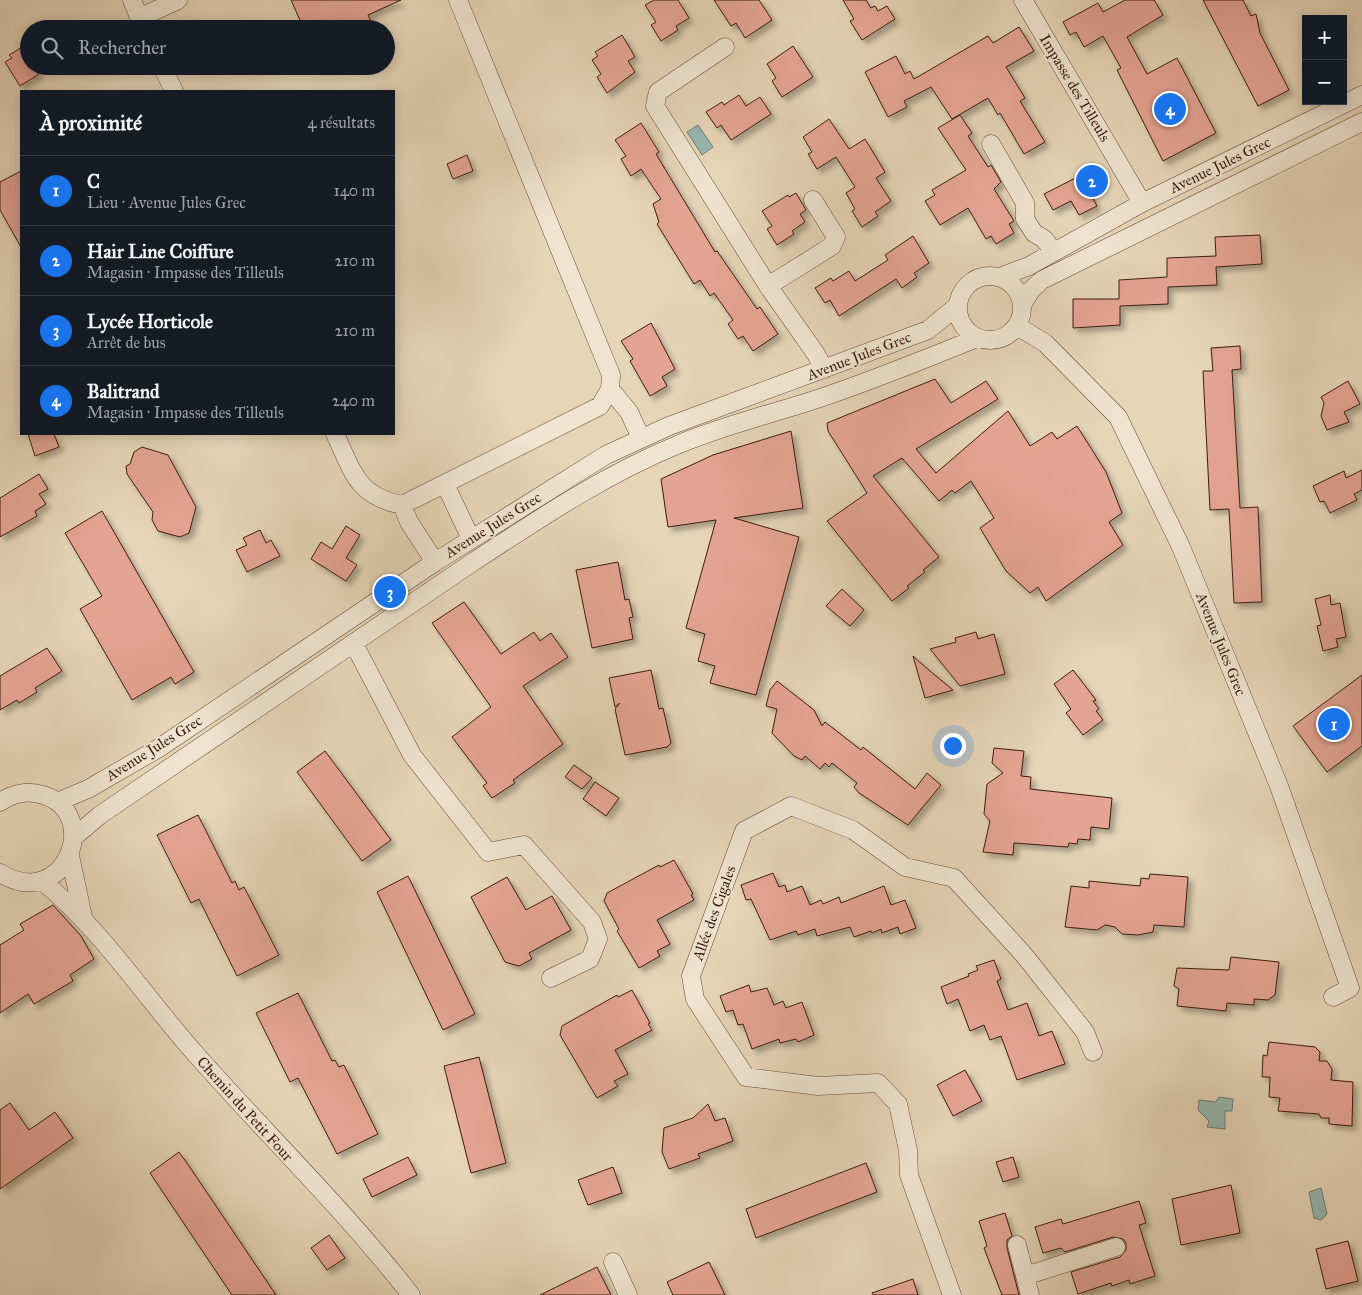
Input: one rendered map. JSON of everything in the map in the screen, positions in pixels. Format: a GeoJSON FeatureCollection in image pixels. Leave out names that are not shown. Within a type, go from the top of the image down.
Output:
{"type":"FeatureCollection","features":[{"type":"Feature","properties":{"kind":"street"},"geometry":{"type":"LineString","coordinates":[[132,0],[141,20]]}},
{"type":"Feature","properties":{"kind":"street"},"geometry":{"type":"LineString","coordinates":[[147,20],[178,0]]}},
{"type":"Feature","properties":{"kind":"street"},"geometry":{"type":"LineString","coordinates":[[335,435],[357,481],[375,497],[402,505],[600,406],[610,389],[611,376],[458,0]]}},
{"type":"Feature","properties":{"kind":"street","name":"Impasse des Tilleuls"},"geometry":{"type":"LineString","coordinates":[[1023,0],[1142,203]]}},
{"type":"Feature","properties":{"kind":"street"},"geometry":{"type":"LineString","coordinates":[[725,47],[658,92],[655,106],[768,286],[816,354],[824,369]]}},
{"type":"Feature","properties":{"kind":"street"},"geometry":{"type":"LineString","coordinates":[[166,75],[174,90]]}},
{"type":"Feature","properties":{"kind":"street","name":"Avenue Jules Grec"},"geometry":{"type":"LineString","coordinates":[[1000,277],[1015,272],[1054,252],[1142,203],[1362,95]]}},
{"type":"Feature","properties":{"kind":"street","name":"Avenue Jules Grec"},"geometry":{"type":"LineString","coordinates":[[1022,305],[1031,290],[1042,280],[1362,122]]}},
{"type":"Feature","properties":{"kind":"street"},"geometry":{"type":"LineString","coordinates":[[991,144],[1025,203],[1025,219],[1034,233],[1044,239],[1054,252]]}},
{"type":"Feature","properties":{"kind":"street"},"geometry":{"type":"LineString","coordinates":[[768,286],[832,246],[836,237],[813,200]]}},
{"type":"Feature","properties":{"kind":"street"},"geometry":{"type":"LineString","coordinates":[[988,275],[1000,277],[1011,283],[1018,293],[1022,305],[1021,316],[1017,326],[1009,334],[999,339],[988,340],[977,338],[966,330],[959,319],[957,306],[960,295],[967,285],[976,278],[988,275]]}},
{"type":"Feature","properties":{"kind":"street","name":"Avenue Jules Grec"},"geometry":{"type":"LineString","coordinates":[[56,802],[88,789],[159,748],[435,562],[584,468],[641,438],[695,416],[928,330],[957,306]]}},
{"type":"Feature","properties":{"kind":"street","name":"Avenue Jules Grec"},"geometry":{"type":"LineString","coordinates":[[1017,326],[1044,343],[1118,417],[1181,546],[1279,786],[1350,988],[1333,997]]}},
{"type":"Feature","properties":{"kind":"street","name":"Avenue Jules Grec"},"geometry":{"type":"LineString","coordinates":[[74,837],[100,815],[530,525],[645,459],[710,432],[814,400],[977,338]]}},
{"type":"Feature","properties":{"kind":"street"},"geometry":{"type":"LineString","coordinates":[[610,389],[629,412],[641,438]]}},
{"type":"Feature","properties":{"kind":"street"},"geometry":{"type":"LineString","coordinates":[[444,484],[471,539]]}},
{"type":"Feature","properties":{"kind":"street"},"geometry":{"type":"LineString","coordinates":[[402,505],[409,522],[435,562]]}},
{"type":"Feature","properties":{"kind":"street"},"geometry":{"type":"LineString","coordinates":[[354,644],[412,755],[488,852],[524,845],[592,922],[598,939],[590,958],[551,978]]}},
{"type":"Feature","properties":{"kind":"street"},"geometry":{"type":"LineString","coordinates":[[0,801],[12,794],[26,792],[47,796],[66,812],[72,824],[74,837],[70,856],[58,871],[42,881],[4,881]]}},
{"type":"Feature","properties":{"kind":"street","name":"Allée des Cigales"},"geometry":{"type":"LineString","coordinates":[[952,1295],[909,1175],[908,1150],[898,1104],[878,1083],[818,1086],[746,1077],[695,999],[691,976],[744,831],[791,806],[853,830],[905,867],[954,878],[1024,954],[1085,1032],[1093,1052]]}},
{"type":"Feature","properties":{"kind":"street","name":"Chemin du Petit Four"},"geometry":{"type":"LineString","coordinates":[[70,856],[83,918]]}},
{"type":"Feature","properties":{"kind":"street","name":"Chemin du Petit Four"},"geometry":{"type":"LineString","coordinates":[[42,881],[83,918],[175,1031],[251,1118],[382,1258],[411,1295]]}},
{"type":"Feature","properties":{"kind":"street"},"geometry":{"type":"LineString","coordinates":[[1018,1246],[1030,1295]]}},
{"type":"Feature","properties":{"kind":"street"},"geometry":{"type":"LineString","coordinates":[[1025,1276],[1116,1247]]}},
{"type":"Feature","properties":{"kind":"street"},"geometry":{"type":"LineString","coordinates":[[612,1262],[628,1295]]}},
{"type":"Feature","properties":{"kind":"water"},"geometry":{"type":"Polygon","coordinates":[[[698,125],[713,147],[702,155],[687,132],[698,125]]]}},
{"type":"Feature","properties":{"kind":"water"},"geometry":{"type":"Polygon","coordinates":[[[1219,1097],[1233,1099],[1232,1111],[1225,1111],[1225,1129],[1207,1127],[1209,1121],[1198,1110],[1199,1100],[1216,1102],[1219,1097]]]}},
{"type":"Feature","properties":{"kind":"water"},"geometry":{"type":"Polygon","coordinates":[[[1321,1188],[1327,1214],[1321,1220],[1314,1218],[1309,1192],[1321,1188]]]}},
{"type":"Feature","properties":{"kind":"building"},"geometry":{"type":"Polygon","coordinates":[[[291,0],[401,0],[368,15],[370,20],[300,20],[291,0]]]}},
{"type":"Feature","properties":{"kind":"building"},"geometry":{"type":"Polygon","coordinates":[[[654,0],[678,0],[689,18],[676,26],[678,30],[661,41],[651,25],[656,22],[645,5],[654,0]]]}},
{"type":"Feature","properties":{"kind":"building"},"geometry":{"type":"Polygon","coordinates":[[[714,0],[759,0],[772,20],[745,38],[736,23],[731,26],[714,0]]]}},
{"type":"Feature","properties":{"kind":"building"},"geometry":{"type":"Polygon","coordinates":[[[843,0],[866,0],[871,8],[875,6],[878,11],[887,6],[895,19],[862,40],[850,21],[854,19],[843,0]]]}},
{"type":"Feature","properties":{"kind":"building"},"geometry":{"type":"Polygon","coordinates":[[[1125,0],[1154,0],[1163,15],[1127,37],[1147,74],[1177,58],[1216,133],[1163,161],[1117,70],[1121,68],[1103,36],[1084,47],[1076,32],[1070,35],[1063,22],[1098,3],[1103,12],[1125,0]]]}},
{"type":"Feature","properties":{"kind":"building"},"geometry":{"type":"Polygon","coordinates":[[[1203,0],[1243,0],[1251,16],[1256,14],[1260,33],[1289,90],[1258,106],[1203,0]]]}},
{"type":"Feature","properties":{"kind":"building"},"geometry":{"type":"Polygon","coordinates":[[[1019,27],[1034,51],[1006,67],[1025,98],[1020,101],[1045,142],[1024,154],[1000,113],[998,115],[988,98],[952,119],[931,87],[904,101],[907,107],[888,117],[865,72],[896,56],[905,74],[910,71],[914,79],[988,36],[993,43],[1019,27]]]}},
{"type":"Feature","properties":{"kind":"building"},"geometry":{"type":"Polygon","coordinates":[[[622,35],[635,57],[628,61],[635,72],[607,93],[597,77],[601,74],[592,60],[598,56],[595,52],[622,35]]]}},
{"type":"Feature","properties":{"kind":"building"},"geometry":{"type":"Polygon","coordinates":[[[793,46],[813,77],[782,97],[772,81],[776,78],[767,64],[793,46]]]}},
{"type":"Feature","properties":{"kind":"building"},"geometry":{"type":"Polygon","coordinates":[[[20,48],[20,75],[37,75],[20,86],[5,62],[12,58],[9,55],[20,48]]]}},
{"type":"Feature","properties":{"kind":"building"},"geometry":{"type":"Polygon","coordinates":[[[739,95],[746,106],[760,97],[771,114],[731,140],[721,125],[717,128],[706,112],[722,102],[724,105],[739,95]]]}},
{"type":"Feature","properties":{"kind":"building"},"geometry":{"type":"Polygon","coordinates":[[[960,115],[972,133],[968,136],[988,167],[991,165],[1001,182],[994,189],[1014,221],[1009,224],[1014,233],[996,244],[991,236],[986,239],[968,208],[940,225],[925,201],[935,195],[932,190],[966,170],[938,128],[960,115]]]}},
{"type":"Feature","properties":{"kind":"building"},"geometry":{"type":"Polygon","coordinates":[[[829,119],[849,149],[865,139],[885,172],[876,178],[891,201],[875,212],[878,216],[862,227],[852,211],[855,209],[846,193],[855,187],[836,157],[817,169],[808,154],[812,152],[803,137],[829,119]]]}},
{"type":"Feature","properties":{"kind":"building"},"geometry":{"type":"Polygon","coordinates":[[[641,123],[659,152],[656,154],[715,252],[717,251],[757,309],[760,307],[778,334],[753,351],[743,336],[738,339],[728,324],[733,320],[714,293],[710,296],[700,280],[694,284],[657,224],[659,222],[653,204],[661,199],[641,169],[631,176],[621,159],[626,156],[615,140],[641,123]]]}},
{"type":"Feature","properties":{"kind":"building"},"geometry":{"type":"Polygon","coordinates":[[[467,155],[473,171],[453,179],[447,164],[467,155]]]}},
{"type":"Feature","properties":{"kind":"building"},"geometry":{"type":"Polygon","coordinates":[[[1093,169],[1101,185],[1089,191],[1097,206],[1079,215],[1071,201],[1053,210],[1044,194],[1093,169]]]}},
{"type":"Feature","properties":{"kind":"building"},"geometry":{"type":"Polygon","coordinates":[[[20,172],[20,245],[0,210],[0,182],[20,172]]]}},
{"type":"Feature","properties":{"kind":"building"},"geometry":{"type":"Polygon","coordinates":[[[796,193],[806,210],[800,214],[805,222],[792,231],[794,234],[777,245],[767,229],[772,226],[762,211],[788,195],[789,197],[796,193]]]}},
{"type":"Feature","properties":{"kind":"building"},"geometry":{"type":"Polygon","coordinates":[[[1260,235],[1262,264],[1216,267],[1217,285],[1168,287],[1168,304],[1120,306],[1120,325],[1073,328],[1073,299],[1119,299],[1119,280],[1167,277],[1167,258],[1216,256],[1215,237],[1260,235]]]}},
{"type":"Feature","properties":{"kind":"building"},"geometry":{"type":"Polygon","coordinates":[[[913,236],[929,263],[914,273],[917,277],[902,288],[896,279],[839,316],[830,300],[825,303],[815,288],[831,278],[833,281],[849,271],[855,281],[888,260],[885,255],[913,236]]]}},
{"type":"Feature","properties":{"kind":"building"},"geometry":{"type":"Polygon","coordinates":[[[651,323],[675,369],[662,377],[667,386],[650,396],[630,361],[633,359],[621,341],[651,323]]]}},
{"type":"Feature","properties":{"kind":"building"},"geometry":{"type":"Polygon","coordinates":[[[1240,346],[1241,369],[1232,370],[1240,508],[1258,507],[1262,602],[1234,603],[1229,509],[1210,510],[1203,371],[1213,371],[1211,348],[1240,346]]]}},
{"type":"Feature","properties":{"kind":"building"},"geometry":{"type":"Polygon","coordinates":[[[935,379],[951,403],[986,381],[998,399],[916,449],[936,473],[1008,411],[1030,446],[1052,432],[1057,439],[1077,426],[1106,472],[1122,513],[1109,522],[1123,545],[1046,601],[1038,587],[1030,593],[1006,571],[980,528],[994,518],[971,481],[955,493],[952,490],[939,501],[902,458],[873,476],[939,557],[923,570],[925,572],[907,586],[909,588],[892,601],[827,521],[867,493],[828,431],[827,423],[935,379]]]}},
{"type":"Feature","properties":{"kind":"building"},"geometry":{"type":"Polygon","coordinates":[[[1348,381],[1360,404],[1344,412],[1349,422],[1327,430],[1321,416],[1324,403],[1321,397],[1348,381]]]}},
{"type":"Feature","properties":{"kind":"building"},"geometry":{"type":"Polygon","coordinates":[[[791,431],[803,508],[734,518],[799,537],[756,695],[710,683],[715,666],[698,661],[705,634],[686,628],[716,520],[668,527],[661,479],[713,455],[791,431]]]}},
{"type":"Feature","properties":{"kind":"building"},"geometry":{"type":"Polygon","coordinates":[[[28,435],[54,435],[59,447],[35,456],[28,435]]]}},
{"type":"Feature","properties":{"kind":"building"},"geometry":{"type":"Polygon","coordinates":[[[142,447],[168,455],[196,507],[189,533],[180,537],[158,531],[152,520],[153,512],[127,474],[126,466],[130,464],[134,452],[142,447]]]}},
{"type":"Feature","properties":{"kind":"building"},"geometry":{"type":"Polygon","coordinates":[[[1362,470],[1362,490],[1354,494],[1357,500],[1330,513],[1324,501],[1320,502],[1313,486],[1344,471],[1346,478],[1362,470]]]}},
{"type":"Feature","properties":{"kind":"building"},"geometry":{"type":"Polygon","coordinates":[[[39,474],[48,489],[39,494],[46,504],[35,511],[37,516],[0,537],[0,498],[39,474]]]}},
{"type":"Feature","properties":{"kind":"building"},"geometry":{"type":"Polygon","coordinates":[[[102,511],[194,672],[175,684],[171,677],[132,700],[80,609],[102,596],[65,533],[102,511]]]}},
{"type":"Feature","properties":{"kind":"building"},"geometry":{"type":"Polygon","coordinates":[[[346,526],[360,535],[346,558],[357,565],[346,581],[311,559],[321,542],[332,549],[346,526]]]}},
{"type":"Feature","properties":{"kind":"building"},"geometry":{"type":"Polygon","coordinates":[[[260,530],[266,543],[271,540],[280,556],[247,572],[236,550],[247,545],[243,538],[260,530]]]}},
{"type":"Feature","properties":{"kind":"building"},"geometry":{"type":"Polygon","coordinates":[[[618,562],[625,600],[629,599],[633,617],[629,618],[633,639],[592,648],[576,570],[618,562]]]}},
{"type":"Feature","properties":{"kind":"building"},"geometry":{"type":"Polygon","coordinates":[[[842,589],[864,610],[850,626],[826,606],[842,589]]]}},
{"type":"Feature","properties":{"kind":"building"},"geometry":{"type":"Polygon","coordinates":[[[1330,595],[1331,605],[1340,603],[1346,637],[1336,639],[1338,647],[1323,651],[1317,626],[1321,625],[1315,599],[1330,595]]]}},
{"type":"Feature","properties":{"kind":"building"},"geometry":{"type":"Polygon","coordinates":[[[464,602],[501,654],[534,632],[540,641],[551,633],[568,657],[523,686],[563,744],[513,780],[515,783],[492,798],[483,786],[487,783],[452,737],[491,707],[432,623],[464,602]]]}},
{"type":"Feature","properties":{"kind":"building"},"geometry":{"type":"Polygon","coordinates":[[[976,632],[978,639],[994,634],[1005,674],[960,686],[930,649],[956,642],[955,638],[976,632]]]}},
{"type":"Feature","properties":{"kind":"building"},"geometry":{"type":"Polygon","coordinates":[[[47,648],[62,671],[35,688],[37,692],[19,703],[17,700],[0,710],[0,676],[47,648]]]}},
{"type":"Feature","properties":{"kind":"building"},"geometry":{"type":"Polygon","coordinates":[[[913,656],[930,671],[953,690],[925,698],[913,656]]]}},
{"type":"Feature","properties":{"kind":"building"},"geometry":{"type":"Polygon","coordinates":[[[651,670],[659,709],[663,708],[671,743],[667,747],[625,755],[615,709],[620,703],[615,707],[609,678],[651,670]]]}},
{"type":"Feature","properties":{"kind":"building"},"geometry":{"type":"Polygon","coordinates":[[[1073,670],[1096,700],[1093,701],[1099,709],[1096,711],[1103,720],[1083,735],[1066,713],[1071,709],[1054,684],[1073,670]]]}},
{"type":"Feature","properties":{"kind":"building"},"geometry":{"type":"Polygon","coordinates":[[[1362,675],[1362,746],[1327,772],[1293,726],[1362,675]]]}},
{"type":"Feature","properties":{"kind":"building"},"geometry":{"type":"Polygon","coordinates":[[[777,681],[814,710],[822,726],[825,722],[861,750],[863,747],[915,789],[927,773],[941,785],[908,825],[859,793],[854,787],[857,783],[832,763],[829,767],[825,763],[820,769],[805,756],[802,760],[794,756],[772,733],[777,709],[766,706],[770,690],[777,681]]]}},
{"type":"Feature","properties":{"kind":"building"},"geometry":{"type":"Polygon","coordinates":[[[994,748],[1024,751],[1021,776],[1031,777],[1030,789],[1112,798],[1109,829],[1091,827],[1090,840],[1078,839],[1077,844],[1069,843],[1068,847],[1014,843],[1013,855],[983,852],[990,821],[984,814],[987,784],[1003,773],[992,763],[994,748]]]}},
{"type":"Feature","properties":{"kind":"building"},"geometry":{"type":"Polygon","coordinates":[[[325,751],[391,840],[362,861],[297,772],[325,751]]]}},
{"type":"Feature","properties":{"kind":"building"},"geometry":{"type":"Polygon","coordinates":[[[574,765],[592,778],[582,789],[565,777],[574,765]]]}},
{"type":"Feature","properties":{"kind":"building"},"geometry":{"type":"Polygon","coordinates":[[[595,782],[619,798],[606,816],[583,799],[595,782]]]}},
{"type":"Feature","properties":{"kind":"building"},"geometry":{"type":"Polygon","coordinates":[[[198,815],[232,883],[235,881],[239,890],[244,887],[279,955],[237,976],[199,899],[191,903],[157,835],[198,815]]]}},
{"type":"Feature","properties":{"kind":"building"},"geometry":{"type":"Polygon","coordinates":[[[674,860],[693,894],[691,895],[694,900],[657,920],[670,944],[657,951],[660,956],[639,968],[617,931],[619,929],[604,901],[607,893],[659,865],[660,867],[674,860]]]}},
{"type":"Feature","properties":{"kind":"building"},"geometry":{"type":"Polygon","coordinates":[[[773,873],[779,887],[785,885],[787,892],[802,886],[810,905],[821,900],[823,904],[839,897],[841,903],[884,886],[891,905],[905,900],[916,928],[900,934],[898,927],[882,933],[881,929],[854,937],[850,927],[817,936],[815,929],[798,935],[796,931],[770,940],[751,899],[746,900],[741,885],[773,873]]]}},
{"type":"Feature","properties":{"kind":"building"},"geometry":{"type":"Polygon","coordinates":[[[1150,874],[1188,877],[1184,927],[1154,925],[1153,932],[1138,935],[1122,934],[1115,927],[1105,925],[1097,930],[1065,927],[1071,886],[1089,888],[1089,881],[1140,886],[1141,878],[1149,879],[1150,874]]]}},
{"type":"Feature","properties":{"kind":"building"},"geometry":{"type":"Polygon","coordinates":[[[408,876],[475,1014],[443,1030],[377,892],[408,876]]]}},
{"type":"Feature","properties":{"kind":"building"},"geometry":{"type":"Polygon","coordinates":[[[507,877],[526,910],[552,896],[571,930],[529,953],[532,959],[519,966],[505,962],[471,897],[507,877]]]}},
{"type":"Feature","properties":{"kind":"building"},"geometry":{"type":"Polygon","coordinates":[[[53,905],[81,936],[94,959],[70,975],[73,981],[34,1004],[28,994],[0,1013],[0,945],[24,930],[20,924],[53,905]]]}},
{"type":"Feature","properties":{"kind":"building"},"geometry":{"type":"Polygon","coordinates":[[[1231,957],[1279,962],[1275,995],[1268,1000],[1254,999],[1254,1005],[1227,1003],[1226,1011],[1177,1006],[1179,989],[1174,986],[1177,968],[1229,970],[1231,957]]]}},
{"type":"Feature","properties":{"kind":"building"},"geometry":{"type":"Polygon","coordinates":[[[994,960],[1001,979],[997,981],[1008,1010],[1027,1003],[1039,1036],[1052,1031],[1065,1064],[1017,1080],[1001,1036],[990,1040],[984,1025],[970,1031],[958,999],[947,1004],[941,987],[969,976],[968,974],[978,970],[976,966],[994,960]]]}},
{"type":"Feature","properties":{"kind":"building"},"geometry":{"type":"Polygon","coordinates":[[[749,985],[751,992],[767,988],[774,1005],[783,1001],[786,1008],[802,1002],[814,1035],[798,1042],[796,1039],[780,1043],[779,1039],[752,1049],[743,1024],[738,1025],[733,1010],[726,1012],[720,996],[749,985]]]}},
{"type":"Feature","properties":{"kind":"building"},"geometry":{"type":"Polygon","coordinates":[[[632,990],[652,1030],[615,1050],[628,1074],[614,1081],[618,1086],[597,1098],[560,1035],[562,1026],[617,995],[618,997],[632,990]]]}},
{"type":"Feature","properties":{"kind":"building"},"geometry":{"type":"Polygon","coordinates":[[[298,993],[332,1061],[335,1060],[339,1067],[344,1065],[378,1134],[337,1154],[298,1078],[290,1082],[256,1013],[298,993]]]}},
{"type":"Feature","properties":{"kind":"building"},"geometry":{"type":"Polygon","coordinates":[[[1269,1042],[1315,1047],[1320,1052],[1319,1061],[1327,1061],[1332,1069],[1331,1080],[1353,1082],[1352,1126],[1329,1124],[1329,1118],[1321,1118],[1319,1114],[1278,1111],[1280,1098],[1269,1097],[1270,1077],[1262,1077],[1263,1055],[1267,1056],[1269,1042]]]}},
{"type":"Feature","properties":{"kind":"building"},"geometry":{"type":"Polygon","coordinates":[[[479,1057],[506,1163],[471,1173],[444,1066],[479,1057]]]}},
{"type":"Feature","properties":{"kind":"building"},"geometry":{"type":"Polygon","coordinates":[[[965,1070],[982,1101],[953,1116],[937,1085],[965,1070]]]}},
{"type":"Feature","properties":{"kind":"building"},"geometry":{"type":"Polygon","coordinates":[[[10,1103],[29,1130],[55,1112],[73,1138],[0,1189],[0,1110],[10,1103]]]}},
{"type":"Feature","properties":{"kind":"building"},"geometry":{"type":"Polygon","coordinates":[[[708,1104],[715,1121],[725,1118],[733,1141],[698,1154],[700,1158],[669,1169],[662,1152],[664,1128],[693,1118],[708,1104]]]}},
{"type":"Feature","properties":{"kind":"building"},"geometry":{"type":"Polygon","coordinates":[[[179,1152],[276,1295],[232,1295],[150,1173],[179,1152]]]}},
{"type":"Feature","properties":{"kind":"building"},"geometry":{"type":"Polygon","coordinates":[[[408,1157],[417,1175],[372,1197],[363,1179],[408,1157]]]}},
{"type":"Feature","properties":{"kind":"building"},"geometry":{"type":"Polygon","coordinates":[[[1013,1157],[1019,1177],[1003,1182],[996,1162],[1013,1157]]]}},
{"type":"Feature","properties":{"kind":"building"},"geometry":{"type":"Polygon","coordinates":[[[866,1163],[877,1192],[756,1238],[746,1209],[866,1163]]]}},
{"type":"Feature","properties":{"kind":"building"},"geometry":{"type":"Polygon","coordinates":[[[613,1167],[622,1193],[588,1205],[578,1180],[613,1167]]]}},
{"type":"Feature","properties":{"kind":"building"},"geometry":{"type":"Polygon","coordinates":[[[1231,1185],[1240,1233],[1181,1245],[1172,1199],[1231,1185]]]}},
{"type":"Feature","properties":{"kind":"building"},"geometry":{"type":"Polygon","coordinates":[[[1139,1201],[1146,1223],[1139,1225],[1155,1276],[1130,1284],[1129,1280],[1112,1286],[1111,1283],[1078,1294],[1071,1272],[1120,1257],[1126,1250],[1126,1243],[1123,1239],[1113,1237],[1065,1252],[1061,1248],[1043,1253],[1035,1227],[1061,1219],[1063,1224],[1139,1201]]]}},
{"type":"Feature","properties":{"kind":"building"},"geometry":{"type":"Polygon","coordinates":[[[1005,1213],[1012,1236],[1007,1240],[1007,1248],[1019,1295],[1002,1295],[984,1248],[987,1246],[979,1221],[1005,1213]]]}},
{"type":"Feature","properties":{"kind":"building"},"geometry":{"type":"Polygon","coordinates":[[[329,1235],[345,1258],[327,1270],[311,1248],[329,1235]]]}},
{"type":"Feature","properties":{"kind":"building"},"geometry":{"type":"Polygon","coordinates":[[[1348,1241],[1358,1281],[1326,1289],[1316,1249],[1348,1241]]]}},
{"type":"Feature","properties":{"kind":"building"},"geometry":{"type":"Polygon","coordinates":[[[709,1262],[725,1295],[673,1295],[667,1282],[709,1262]]]}},
{"type":"Feature","properties":{"kind":"building"},"geometry":{"type":"Polygon","coordinates":[[[597,1267],[611,1295],[540,1295],[597,1267]]]}},
{"type":"Feature","properties":{"kind":"building"},"geometry":{"type":"Polygon","coordinates":[[[913,1279],[918,1295],[873,1295],[872,1293],[913,1279]]]}},
{"type":"Feature","properties":{"kind":"place","name":"Balitrand"},"geometry":{"type":"Point","coordinates":[1170,109]}},
{"type":"Feature","properties":{"kind":"place","name":"Hair Line Coiffure"},"geometry":{"type":"Point","coordinates":[1092,181]}},
{"type":"Feature","properties":{"kind":"place","name":"Lycée Horticole"},"geometry":{"type":"Point","coordinates":[390,592]}},
{"type":"Feature","properties":{"kind":"place","name":"C"},"geometry":{"type":"Point","coordinates":[1334,724]}}]}
